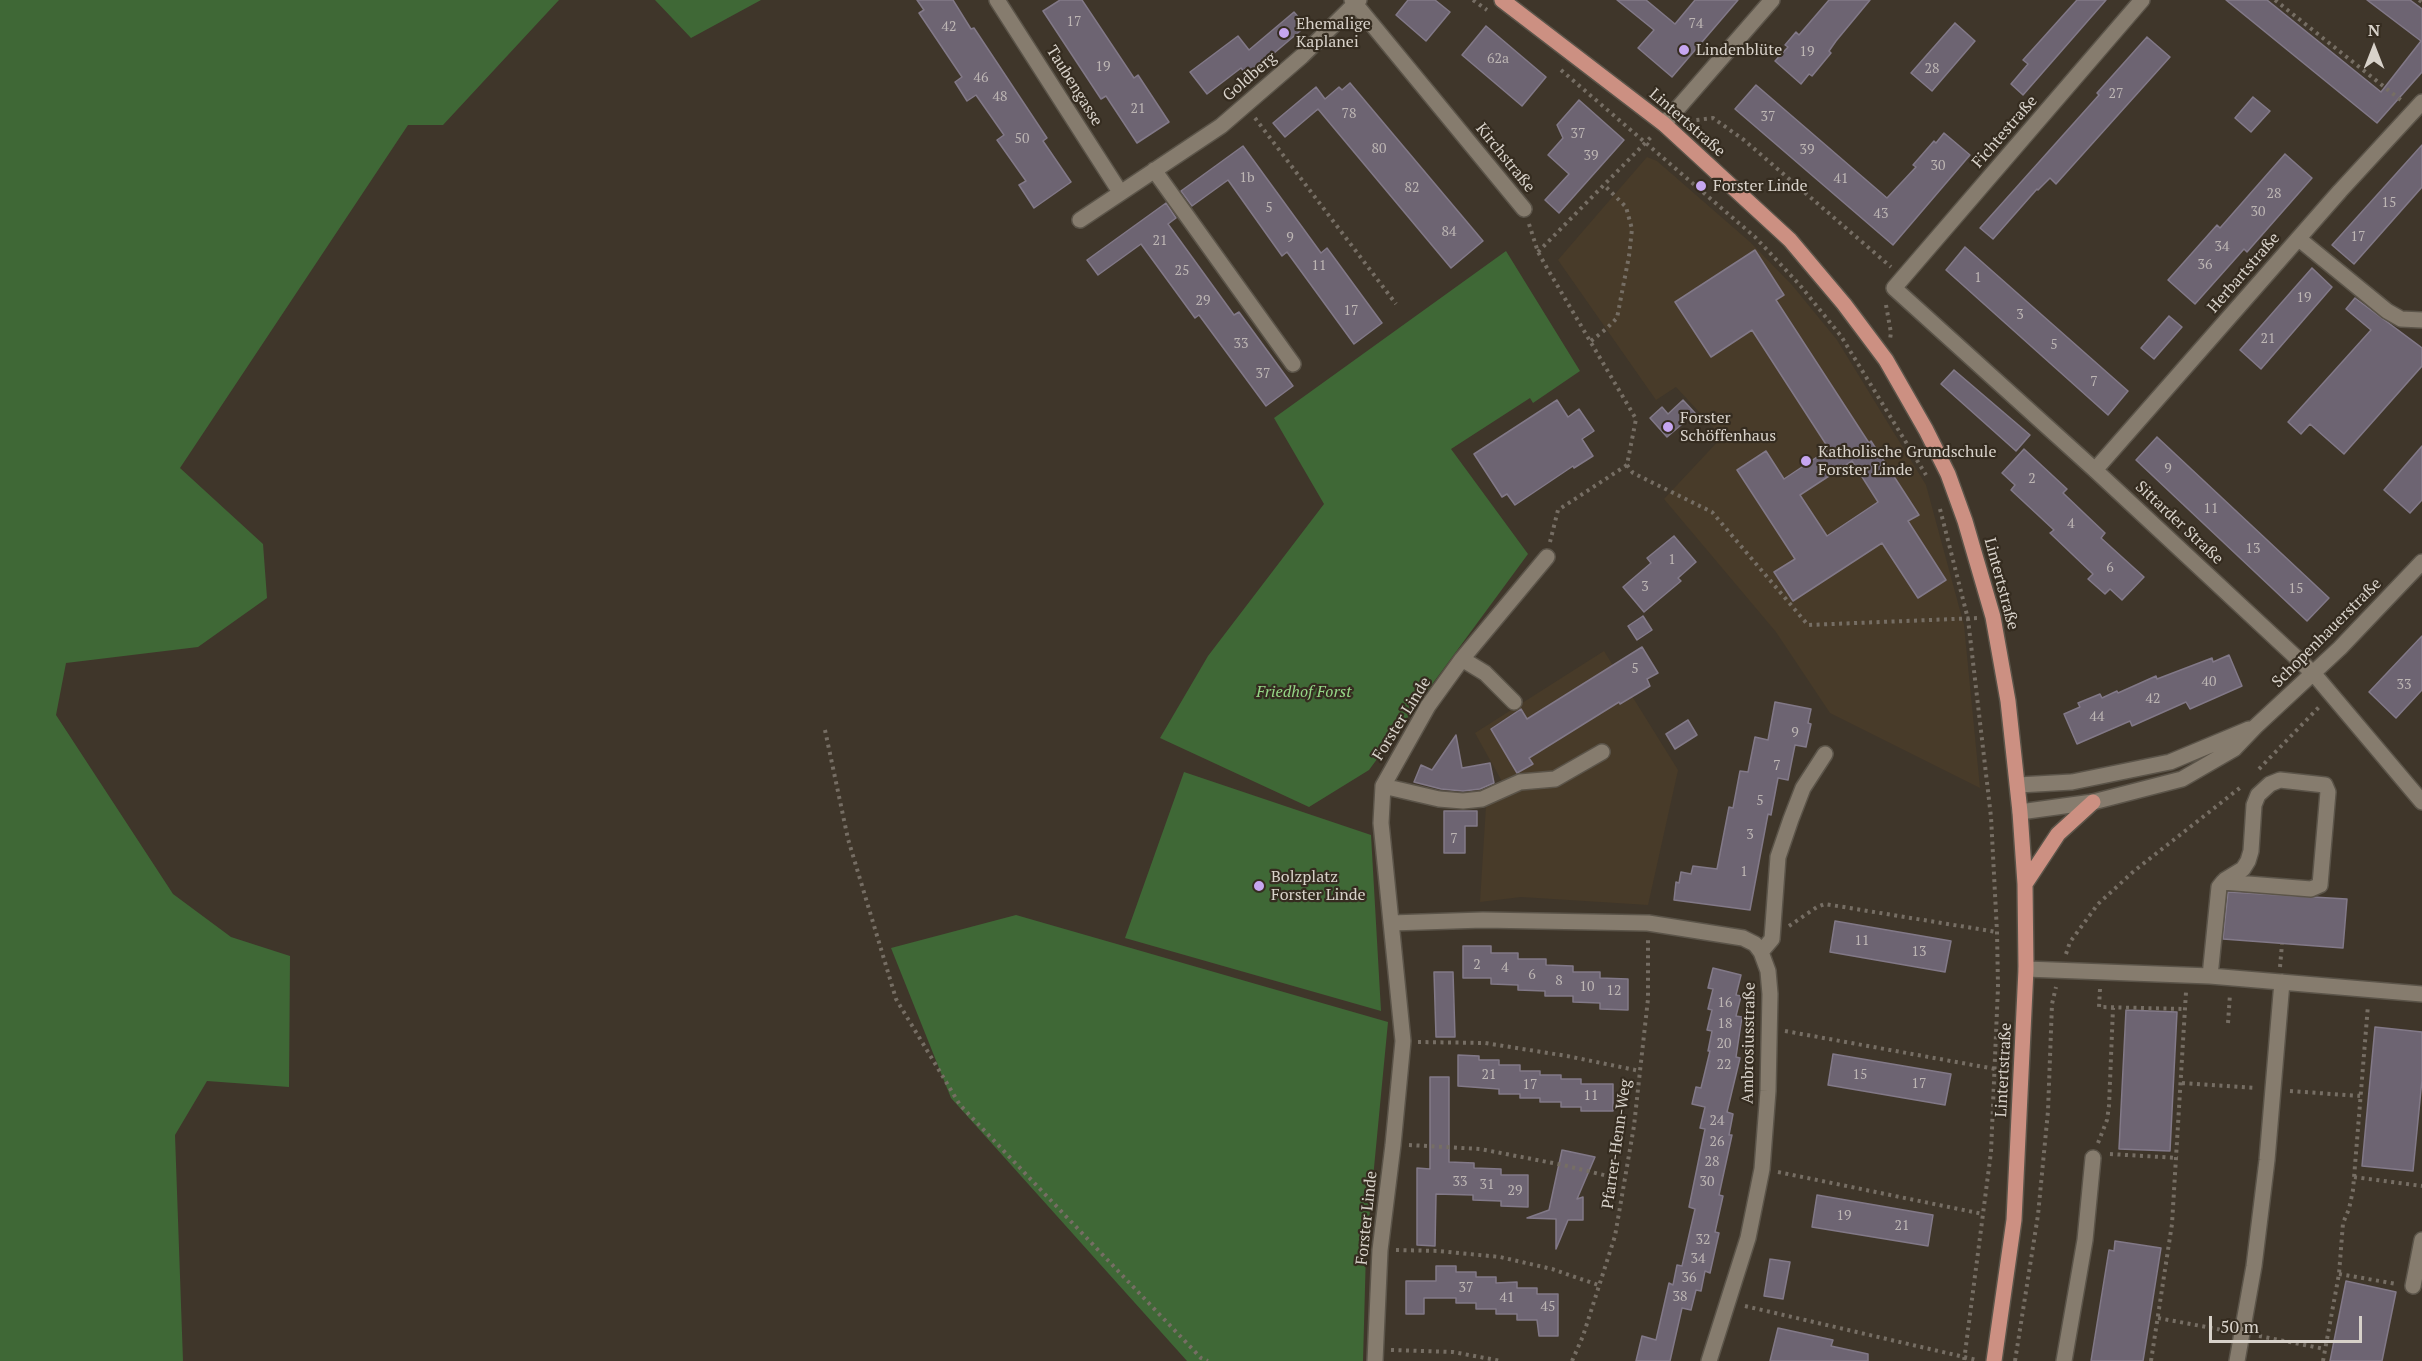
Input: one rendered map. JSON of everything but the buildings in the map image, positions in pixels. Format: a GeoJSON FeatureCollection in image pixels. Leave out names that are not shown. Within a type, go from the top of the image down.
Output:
{"type":"FeatureCollection","features":[{"type":"Feature","properties":{"kind":"main road","name":"Lintertstraße"},"geometry":{"type":"LineString","coordinates":[[1503,0],[1664,124],[1790,240],[1844,304],[1886,360],[1948,474],[1965,521],[1993,618],[2008,701],[2018,785],[2025,884],[2026,969],[2014,1220],[1994,1361]]}},
{"type":"Feature","properties":{"kind":"main road"},"geometry":{"type":"LineString","coordinates":[[2025,884],[2058,834],[2093,802]]}},
{"type":"Feature","properties":{"kind":"street","name":"Taubengasse"},"geometry":{"type":"LineString","coordinates":[[997,0],[1120,192]]}},
{"type":"Feature","properties":{"kind":"street"},"geometry":{"type":"LineString","coordinates":[[1664,124],[1772,0]]}},
{"type":"Feature","properties":{"kind":"street","name":"Fichtestraße"},"geometry":{"type":"LineString","coordinates":[[1894,288],[2142,0]]}},
{"type":"Feature","properties":{"kind":"street","name":"Goldberg"},"geometry":{"type":"LineString","coordinates":[[1080,220],[1221,126],[1302,56],[1356,2]]}},
{"type":"Feature","properties":{"kind":"street","name":"Kirchstraße"},"geometry":{"type":"LineString","coordinates":[[1356,2],[1524,209]]}},
{"type":"Feature","properties":{"kind":"street","name":"Herbartstraße"},"geometry":{"type":"LineString","coordinates":[[2095,470],[2299,238],[2418,107]]}},
{"type":"Feature","properties":{"kind":"street"},"geometry":{"type":"LineString","coordinates":[[1154,170],[1293,364]]}},
{"type":"Feature","properties":{"kind":"street"},"geometry":{"type":"LineString","coordinates":[[2299,238],[2387,311],[2401,319],[2422,320]]}},
{"type":"Feature","properties":{"kind":"street","name":"Sittarder Straße"},"geometry":{"type":"LineString","coordinates":[[1894,288],[2095,470],[2314,674],[2419,792]]}},
{"type":"Feature","properties":{"kind":"street","name":"Forster Linde"},"geometry":{"type":"LineString","coordinates":[[1374,1355],[1380,1250],[1393,1144],[1402,1041],[1381,823],[1383,786],[1428,706],[1462,659],[1546,557]]}},
{"type":"Feature","properties":{"kind":"street","name":"Schopenhauerstraße"},"geometry":{"type":"LineString","coordinates":[[2020,812],[2093,802],[2182,778],[2234,749],[2314,674],[2422,562]]}},
{"type":"Feature","properties":{"kind":"street"},"geometry":{"type":"LineString","coordinates":[[1462,659],[1485,673],[1514,702]]}},
{"type":"Feature","properties":{"kind":"street","name":"Schopenhauerstraße"},"geometry":{"type":"LineString","coordinates":[[2018,785],[2072,782],[2170,762],[2255,727]]}},
{"type":"Feature","properties":{"kind":"street"},"geometry":{"type":"LineString","coordinates":[[1383,786],[1439,799],[1463,801],[1482,799],[1520,782],[1555,779],[1602,752]]}},
{"type":"Feature","properties":{"kind":"street"},"geometry":{"type":"LineString","coordinates":[[1391,922],[1483,920],[1648,922],[1743,938],[1755,944],[1761,952],[1772,939],[1778,857],[1803,788],[1825,754]]}},
{"type":"Feature","properties":{"kind":"street"},"geometry":{"type":"LineString","coordinates":[[2210,976],[2216,897],[2223,882],[2243,869],[2248,861],[2256,799],[2270,784],[2280,780],[2325,785],[2328,792],[2320,885],[2311,889],[2223,882]]}},
{"type":"Feature","properties":{"kind":"street","name":"Ambrosiusstraße"},"geometry":{"type":"LineString","coordinates":[[1709,1361],[1749,1238],[1762,1169],[1768,1091],[1769,1028],[1768,971],[1761,952]]}},
{"type":"Feature","properties":{"kind":"street"},"geometry":{"type":"LineString","coordinates":[[2026,969],[2231,977],[2422,994]]}},
{"type":"Feature","properties":{"kind":"street"},"geometry":{"type":"LineString","coordinates":[[2237,1361],[2254,1266],[2266,1172],[2282,982]]}},
{"type":"Feature","properties":{"kind":"street"},"geometry":{"type":"LineString","coordinates":[[2064,1361],[2085,1240],[2094,1156]]}},
{"type":"Feature","properties":{"kind":"street"},"geometry":{"type":"LineString","coordinates":[[2413,1286],[2422,1240]]}},
{"type":"Feature","properties":{"kind":"path"},"geometry":{"type":"LineString","coordinates":[[1473,0],[1490,12]]}},
{"type":"Feature","properties":{"kind":"path"},"geometry":{"type":"LineString","coordinates":[[2275,0],[2418,107]]}},
{"type":"Feature","properties":{"kind":"path"},"geometry":{"type":"LineString","coordinates":[[1553,63],[1755,237],[1799,284],[1841,336],[1933,485]]}},
{"type":"Feature","properties":{"kind":"path"},"geometry":{"type":"LineString","coordinates":[[1245,105],[1396,304]]}},
{"type":"Feature","properties":{"kind":"path"},"geometry":{"type":"LineString","coordinates":[[1538,252],[1664,124],[1713,118],[1744,140],[1883,260],[1894,288],[1892,333],[1886,360]]}},
{"type":"Feature","properties":{"kind":"path"},"geometry":{"type":"LineString","coordinates":[[1591,341],[1617,318],[1632,229],[1626,207],[1604,185]]}},
{"type":"Feature","properties":{"kind":"path","name":"Kirchstraße"},"geometry":{"type":"LineString","coordinates":[[1524,209],[1538,252],[1636,419],[1627,465]]}},
{"type":"Feature","properties":{"kind":"path"},"geometry":{"type":"LineString","coordinates":[[1883,260],[1883,270]]}},
{"type":"Feature","properties":{"kind":"path"},"geometry":{"type":"LineString","coordinates":[[1546,557],[1558,510],[1627,465],[1632,473],[1712,512],[1808,625],[1993,618]]}},
{"type":"Feature","properties":{"kind":"path"},"geometry":{"type":"LineString","coordinates":[[1939,506],[1968,619],[1991,817],[1997,932],[1998,987],[1991,1152],[1964,1359]]}},
{"type":"Feature","properties":{"kind":"path"},"geometry":{"type":"LineString","coordinates":[[2255,772],[2331,695]]}},
{"type":"Feature","properties":{"kind":"path"},"geometry":{"type":"LineString","coordinates":[[825,730],[848,839],[896,999],[960,1105],[1074,1227],[1201,1358],[1208,1361]]}},
{"type":"Feature","properties":{"kind":"path"},"geometry":{"type":"LineString","coordinates":[[2015,1361],[2038,1215],[2048,1111],[2052,1004],[2070,942],[2098,903],[2134,871],[2247,781]]}},
{"type":"Feature","properties":{"kind":"path"},"geometry":{"type":"LineString","coordinates":[[1772,939],[1825,903],[1997,932]]}},
{"type":"Feature","properties":{"kind":"path","name":"Pfarrer-Henn-Weg"},"geometry":{"type":"LineString","coordinates":[[1572,1361],[1584,1336],[1616,1236],[1648,999],[1648,922]]}},
{"type":"Feature","properties":{"kind":"path"},"geometry":{"type":"LineString","coordinates":[[2151,1361],[2172,1224],[2178,1158],[2187,975]]}},
{"type":"Feature","properties":{"kind":"path"},"geometry":{"type":"LineString","coordinates":[[2228,1023],[2231,977]]}},
{"type":"Feature","properties":{"kind":"path"},"geometry":{"type":"LineString","coordinates":[[2323,1361],[2339,1274],[2342,1229],[2349,1209],[2354,1177],[2369,989]]}},
{"type":"Feature","properties":{"kind":"path"},"geometry":{"type":"LineString","coordinates":[[2104,1008],[2185,1009]]}},
{"type":"Feature","properties":{"kind":"path"},"geometry":{"type":"LineString","coordinates":[[2113,1008],[2107,1120],[2094,1156],[2178,1158]]}},
{"type":"Feature","properties":{"kind":"path"},"geometry":{"type":"LineString","coordinates":[[1769,1028],[1995,1069]]}},
{"type":"Feature","properties":{"kind":"path"},"geometry":{"type":"LineString","coordinates":[[1402,1041],[1485,1043],[1640,1071]]}},
{"type":"Feature","properties":{"kind":"path"},"geometry":{"type":"LineString","coordinates":[[1393,1144],[1480,1149],[1563,1165],[1624,1180]]}},
{"type":"Feature","properties":{"kind":"path"},"geometry":{"type":"LineString","coordinates":[[1762,1169],[1983,1214]]}},
{"type":"Feature","properties":{"kind":"path"},"geometry":{"type":"LineString","coordinates":[[2354,1177],[2422,1186]]}},
{"type":"Feature","properties":{"kind":"path"},"geometry":{"type":"LineString","coordinates":[[1380,1250],[1438,1251],[1500,1257],[1551,1269],[1601,1286]]}},
{"type":"Feature","properties":{"kind":"path"},"geometry":{"type":"LineString","coordinates":[[2339,1274],[2413,1286]]}},
{"type":"Feature","properties":{"kind":"path"},"geometry":{"type":"LineString","coordinates":[[1730,1302],[1964,1359],[1982,1361]]}},
{"type":"Feature","properties":{"kind":"path"},"geometry":{"type":"LineString","coordinates":[[1374,1355],[1453,1352],[1501,1361]]}},
{"type":"Feature","properties":{"kind":"shaded area","name":"Katholische Grundschule Forster Linde"},"geometry":{"type":"Polygon","coordinates":[[[1647,157],[1657,161],[1750,242],[1792,285],[1837,340],[1926,485],[1964,625],[1980,788],[1830,713],[1776,632],[1664,499],[1722,437],[1676,387],[1656,400],[1558,260],[1647,157]]]}},
{"type":"Feature","properties":{"kind":"shaded area"},"geometry":{"type":"Polygon","coordinates":[[[1604,651],[1678,770],[1648,905],[1521,897],[1480,902],[1486,806],[1509,794],[1475,733],[1604,651]]]}},
{"type":"Feature","properties":{"kind":"green space"},"geometry":{"type":"Polygon","coordinates":[[[0,0],[559,0],[443,125],[408,125],[180,468],[263,544],[267,598],[198,647],[66,663],[56,715],[173,894],[231,937],[290,956],[289,1087],[207,1081],[175,1135],[183,1361],[0,1361],[0,0]]]}},
{"type":"Feature","properties":{"kind":"green space"},"geometry":{"type":"Polygon","coordinates":[[[655,0],[761,0],[691,38],[655,0]]]}},
{"type":"Feature","properties":{"kind":"green space","name":"Friedhof Forst"},"geometry":{"type":"Polygon","coordinates":[[[1506,251],[1580,371],[1533,403],[1530,398],[1451,449],[1528,554],[1369,770],[1309,807],[1160,738],[1208,656],[1324,504],[1274,418],[1506,251]]]}},
{"type":"Feature","properties":{"kind":"green space","name":"Bolzplatz Forster Linde"},"geometry":{"type":"Polygon","coordinates":[[[1184,772],[1371,835],[1381,1011],[1125,938],[1184,772]]]}},
{"type":"Feature","properties":{"kind":"green space"},"geometry":{"type":"Polygon","coordinates":[[[1016,915],[1388,1022],[1366,1251],[1363,1361],[1187,1361],[951,1098],[891,948],[1016,915]]]}},
{"type":"Feature","properties":{"kind":"place","name":"Ehemalige Kaplanei"},"geometry":{"type":"Point","coordinates":[1284,33]}},
{"type":"Feature","properties":{"kind":"place","name":"Lindenblüte"},"geometry":{"type":"Point","coordinates":[1684,50]}},
{"type":"Feature","properties":{"kind":"place","name":"Forster Linde"},"geometry":{"type":"Point","coordinates":[1701,186]}},
{"type":"Feature","properties":{"kind":"place","name":"Forster Schöffenhaus"},"geometry":{"type":"Point","coordinates":[1668,427]}},
{"type":"Feature","properties":{"kind":"place","name":"Katholische Grundschule Forster Linde"},"geometry":{"type":"Point","coordinates":[1806,461]}},
{"type":"Feature","properties":{"kind":"place","name":"Bolzplatz Forster Linde"},"geometry":{"type":"Point","coordinates":[1259,886]}}]}
